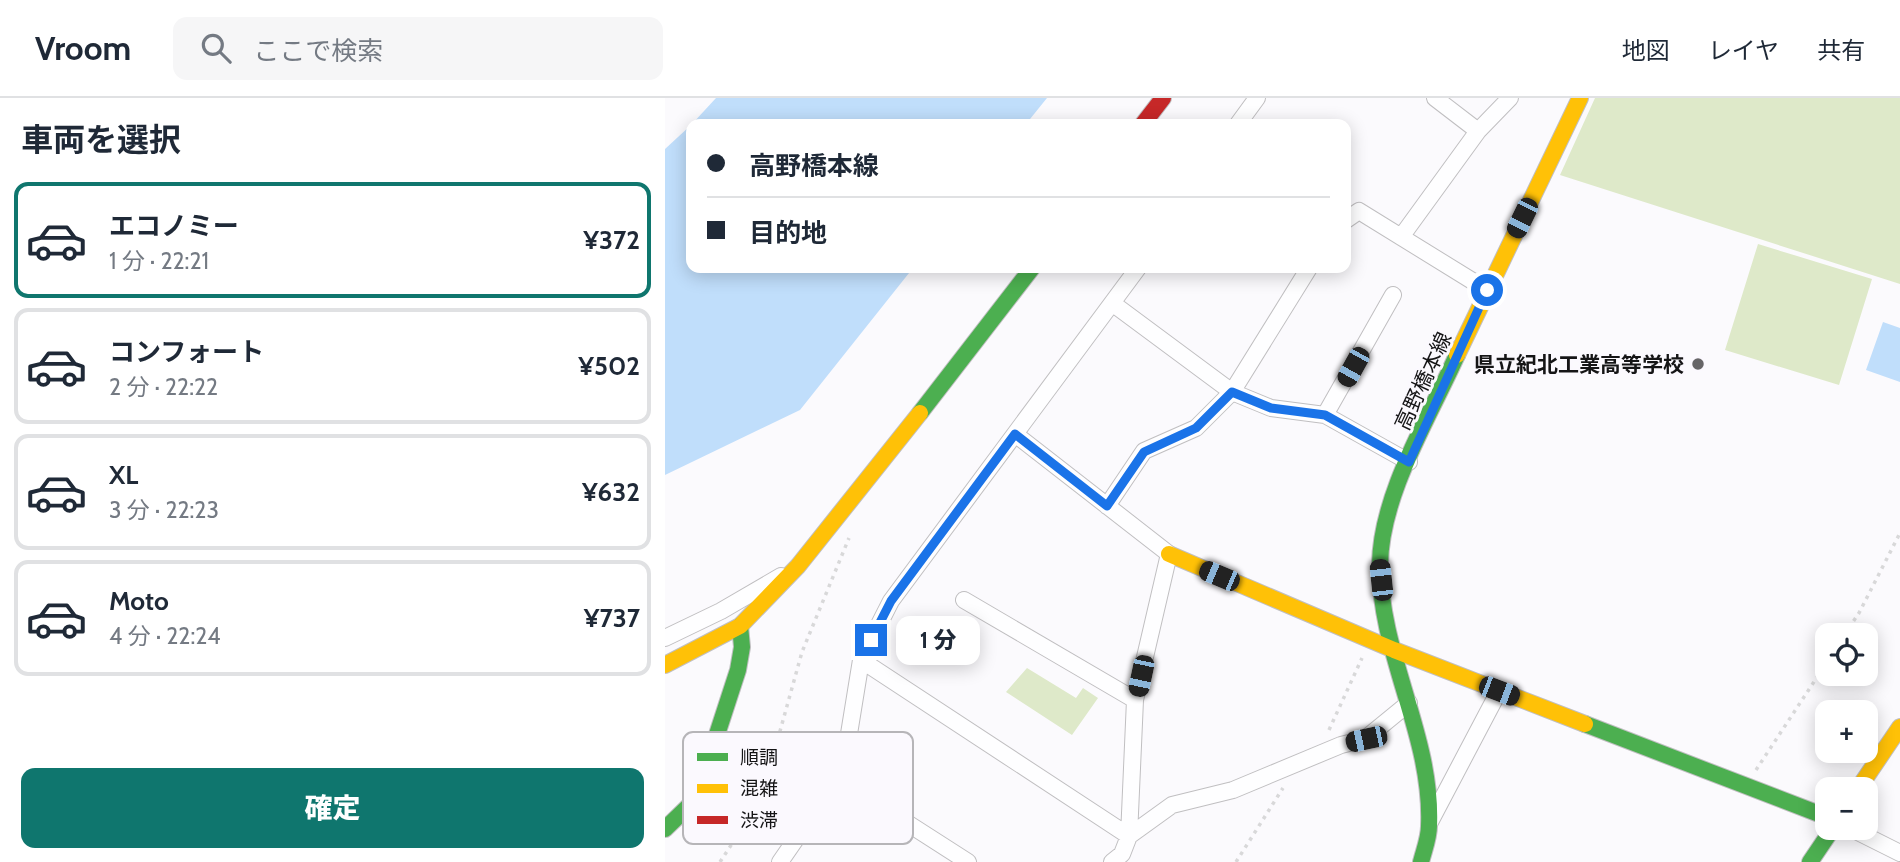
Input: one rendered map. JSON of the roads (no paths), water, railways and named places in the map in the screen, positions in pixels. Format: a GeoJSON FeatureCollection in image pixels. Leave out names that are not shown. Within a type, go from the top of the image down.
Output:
{"type":"FeatureCollection","features":[{"type":"Feature","properties":{"kind":"street"},"geometry":{"type":"LineString","coordinates":[[1147,119],[1163,98]]}},
{"type":"Feature","properties":{"kind":"street"},"geometry":{"type":"LineString","coordinates":[[1242,119],[1257,98]]}},
{"type":"Feature","properties":{"kind":"street"},"geometry":{"type":"LineString","coordinates":[[1435,98],[1478,131]]}},
{"type":"Feature","properties":{"kind":"street"},"geometry":{"type":"LineString","coordinates":[[1401,237],[1478,131],[1510,98]]}},
{"type":"Feature","properties":{"kind":"street","name":"高野橋本線"},"geometry":{"type":"LineString","coordinates":[[1421,862],[1430,823],[1425,767],[1394,650],[1383,595],[1380,566],[1382,537],[1409,462],[1487,290],[1580,98]]}},
{"type":"Feature","properties":{"kind":"street"},"geometry":{"type":"LineString","coordinates":[[1351,217],[1359,211],[1487,290]]}},
{"type":"Feature","properties":{"kind":"street"},"geometry":{"type":"LineString","coordinates":[[665,665],[740,626],[798,565],[875,471],[1028,273]]}},
{"type":"Feature","properties":{"kind":"street"},"geometry":{"type":"LineString","coordinates":[[849,732],[861,660],[891,601],[1134,273]]}},
{"type":"Feature","properties":{"kind":"street"},"geometry":{"type":"LineString","coordinates":[[1107,506],[1144,452],[1196,428],[1232,392],[1307,273]]}},
{"type":"Feature","properties":{"kind":"street"},"geometry":{"type":"LineString","coordinates":[[1325,415],[1393,295]]}},
{"type":"Feature","properties":{"kind":"street"},"geometry":{"type":"LineString","coordinates":[[1112,303],[1232,392],[1271,408],[1325,415],[1409,462]]}},
{"type":"Feature","properties":{"kind":"street"},"geometry":{"type":"LineString","coordinates":[[1015,434],[1169,554],[1394,650],[1815,812]]}},
{"type":"Feature","properties":{"kind":"street"},"geometry":{"type":"LineString","coordinates":[[1123,859],[1129,836],[1136,701],[1169,554]]}},
{"type":"Feature","properties":{"kind":"street"},"geometry":{"type":"LineString","coordinates":[[665,639],[721,611],[798,565]]}},
{"type":"Feature","properties":{"kind":"street"},"geometry":{"type":"LineString","coordinates":[[964,600],[1136,701]]}},
{"type":"Feature","properties":{"kind":"street"},"geometry":{"type":"LineString","coordinates":[[718,732],[738,670],[742,647],[740,626]]}},
{"type":"Feature","properties":{"kind":"street"},"geometry":{"type":"LineString","coordinates":[[861,660],[1129,836]]}},
{"type":"Feature","properties":{"kind":"street"},"geometry":{"type":"LineString","coordinates":[[1430,823],[1499,691]]}},
{"type":"Feature","properties":{"kind":"street"},"geometry":{"type":"LineString","coordinates":[[1129,836],[1172,805],[1233,790],[1341,745],[1366,739],[1409,703]]}},
{"type":"Feature","properties":{"kind":"street"},"geometry":{"type":"LineString","coordinates":[[1866,777],[1900,727]]}},
{"type":"Feature","properties":{"kind":"street"},"geometry":{"type":"LineString","coordinates":[[665,829],[683,812]]}},
{"type":"Feature","properties":{"kind":"street"},"geometry":{"type":"LineString","coordinates":[[913,827],[968,862]]}},
{"type":"Feature","properties":{"kind":"street"},"geometry":{"type":"LineString","coordinates":[[1810,862],[1825,840]]}},
{"type":"Feature","properties":{"kind":"street"},"geometry":{"type":"LineString","coordinates":[[1874,840],[1900,853]]}},
{"type":"Feature","properties":{"kind":"street"},"geometry":{"type":"LineString","coordinates":[[780,862],[792,844]]}},
{"type":"Feature","properties":{"kind":"water"},"geometry":{"type":"Polygon","coordinates":[[[716,98],[1047,98],[1030,119],[697,119],[716,98]]]}},
{"type":"Feature","properties":{"kind":"water"},"geometry":{"type":"Polygon","coordinates":[[[686,130],[686,273],[909,273],[800,410],[665,475],[665,149],[686,130]]]}},
{"type":"Feature","properties":{"kind":"water"},"geometry":{"type":"Polygon","coordinates":[[[1883,322],[1900,328],[1900,382],[1866,370],[1883,322]]]}},
{"type":"Feature","properties":{"kind":"place","name":"県立紀北工業高等学校"},"geometry":{"type":"Point","coordinates":[1698,364]}}]}
